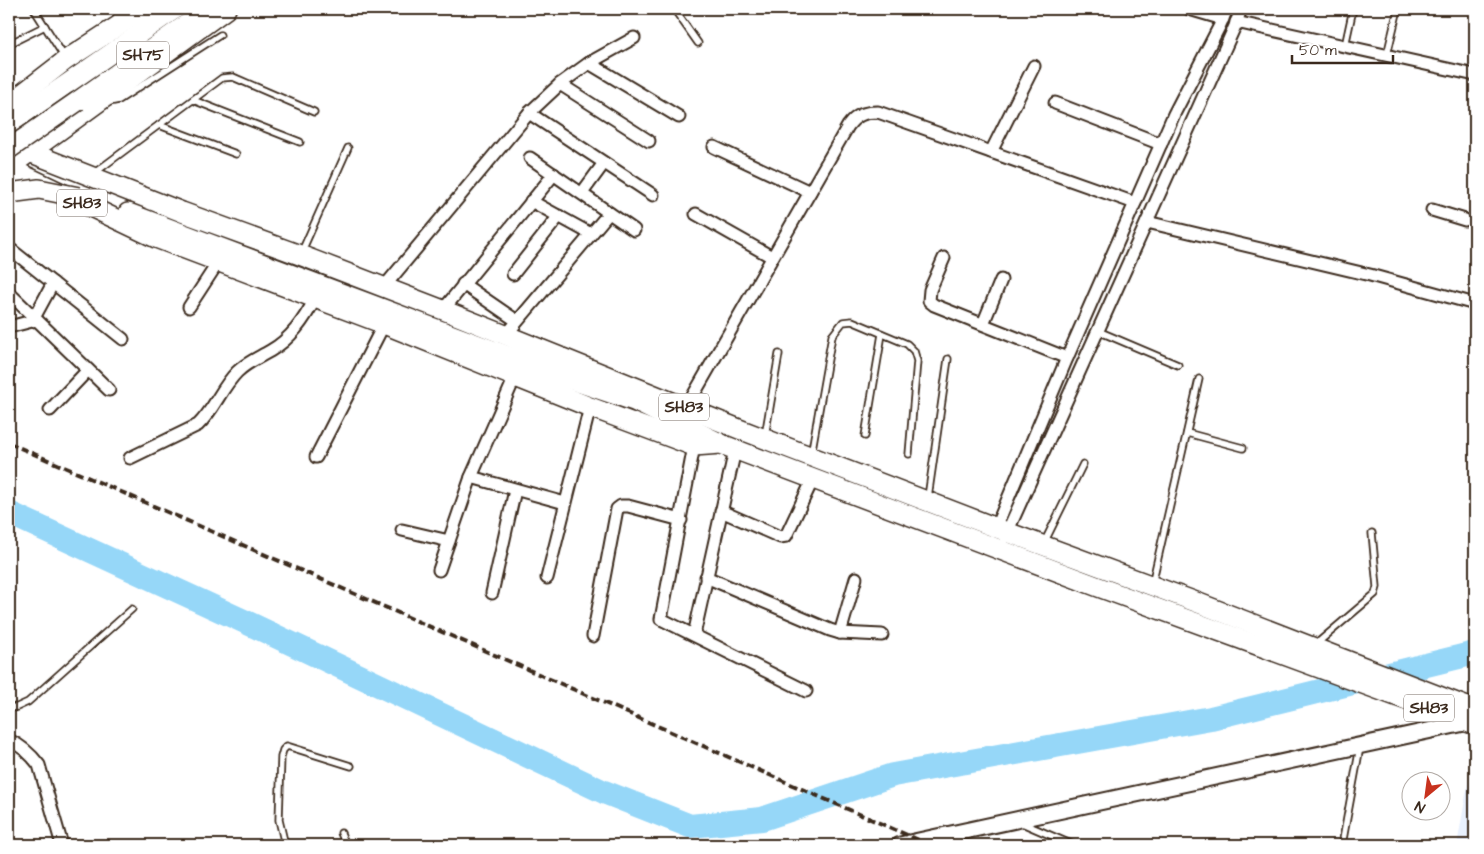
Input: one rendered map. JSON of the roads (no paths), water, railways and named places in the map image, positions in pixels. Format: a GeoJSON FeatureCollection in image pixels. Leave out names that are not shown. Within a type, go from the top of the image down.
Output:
{"type":"FeatureCollection","features":[{"type":"Feature","properties":{"kind":"main road"},"geometry":{"type":"LineString","coordinates":[[9,104],[66,60],[144,9]]}},
{"type":"Feature","properties":{"kind":"main road","name":"SH75"},"geometry":{"type":"LineString","coordinates":[[9,124],[175,9]]}},
{"type":"Feature","properties":{"kind":"main road","name":"SH75"},"geometry":{"type":"LineString","coordinates":[[9,150],[84,104],[208,9]]}},
{"type":"Feature","properties":{"kind":"main road"},"geometry":{"type":"LineString","coordinates":[[9,168],[84,104],[226,9]]}},
{"type":"Feature","properties":{"kind":"main road"},"geometry":{"type":"LineString","coordinates":[[9,142],[28,152]]}},
{"type":"Feature","properties":{"kind":"main road","name":"SH83"},"geometry":{"type":"LineString","coordinates":[[28,152],[443,310],[511,328],[686,408],[927,501],[998,539],[1043,545],[1312,647],[1338,666]]}},
{"type":"Feature","properties":{"kind":"main road","name":"SH83"},"geometry":{"type":"LineString","coordinates":[[9,168],[156,238],[384,324],[590,407],[694,446],[728,447],[813,479],[998,539],[1389,685],[1473,719]]}},
{"type":"Feature","properties":{"kind":"main road"},"geometry":{"type":"LineString","coordinates":[[9,193],[39,189],[79,197],[116,208],[634,402],[728,447]]}},
{"type":"Feature","properties":{"kind":"street"},"geometry":{"type":"LineString","coordinates":[[998,539],[1067,358],[1178,106],[1225,14],[1189,9]]}},
{"type":"Feature","properties":{"kind":"street"},"geometry":{"type":"LineString","coordinates":[[998,539],[1098,331],[1241,9]]}},
{"type":"Feature","properties":{"kind":"street"},"geometry":{"type":"LineString","coordinates":[[1236,22],[1475,75]]}},
{"type":"Feature","properties":{"kind":"street"},"geometry":{"type":"LineString","coordinates":[[384,287],[529,113],[560,84],[589,63],[634,38]]}},
{"type":"Feature","properties":{"kind":"street"},"geometry":{"type":"LineString","coordinates":[[589,63],[679,117]]}},
{"type":"Feature","properties":{"kind":"street"},"geometry":{"type":"LineString","coordinates":[[991,152],[1034,66]]}},
{"type":"Feature","properties":{"kind":"street"},"geometry":{"type":"LineString","coordinates":[[560,84],[649,141]]}},
{"type":"Feature","properties":{"kind":"street"},"geometry":{"type":"LineString","coordinates":[[1055,103],[1161,144]]}},
{"type":"Feature","properties":{"kind":"street"},"geometry":{"type":"LineString","coordinates":[[686,408],[848,126],[854,118],[862,113],[878,112],[1135,203]]}},
{"type":"Feature","properties":{"kind":"street"},"geometry":{"type":"LineString","coordinates":[[529,113],[653,196]]}},
{"type":"Feature","properties":{"kind":"street"},"geometry":{"type":"LineString","coordinates":[[714,147],[810,192]]}},
{"type":"Feature","properties":{"kind":"street"},"geometry":{"type":"LineString","coordinates":[[530,158],[634,230]]}},
{"type":"Feature","properties":{"kind":"street"},"geometry":{"type":"LineString","coordinates":[[582,193],[604,163]]}},
{"type":"Feature","properties":{"kind":"street"},"geometry":{"type":"LineString","coordinates":[[443,310],[554,174]]}},
{"type":"Feature","properties":{"kind":"street"},"geometry":{"type":"LineString","coordinates":[[531,201],[591,234]]}},
{"type":"Feature","properties":{"kind":"street"},"geometry":{"type":"LineString","coordinates":[[1432,210],[1465,220]]}},
{"type":"Feature","properties":{"kind":"street"},"geometry":{"type":"LineString","coordinates":[[463,284],[511,328],[609,213]]}},
{"type":"Feature","properties":{"kind":"street"},"geometry":{"type":"LineString","coordinates":[[696,214],[772,257]]}},
{"type":"Feature","properties":{"kind":"street"},"geometry":{"type":"LineString","coordinates":[[513,274],[559,216]]}},
{"type":"Feature","properties":{"kind":"street"},"geometry":{"type":"LineString","coordinates":[[1147,222],[1370,275],[1475,304]]}},
{"type":"Feature","properties":{"kind":"street"},"geometry":{"type":"LineString","coordinates":[[9,248],[123,339]]}},
{"type":"Feature","properties":{"kind":"street"},"geometry":{"type":"LineString","coordinates":[[944,258],[930,290],[929,301],[934,305],[1067,358]]}},
{"type":"Feature","properties":{"kind":"street"},"geometry":{"type":"LineString","coordinates":[[189,307],[219,261]]}},
{"type":"Feature","properties":{"kind":"street"},"geometry":{"type":"LineString","coordinates":[[983,324],[1001,280]]}},
{"type":"Feature","properties":{"kind":"street"},"geometry":{"type":"LineString","coordinates":[[9,327],[35,319],[53,283]]}},
{"type":"Feature","properties":{"kind":"street"},"geometry":{"type":"LineString","coordinates":[[9,294],[109,390]]}},
{"type":"Feature","properties":{"kind":"street"},"geometry":{"type":"LineString","coordinates":[[130,458],[198,425],[205,418],[230,379],[248,363],[285,341],[297,329],[315,299]]}},
{"type":"Feature","properties":{"kind":"street"},"geometry":{"type":"LineString","coordinates":[[316,457],[384,324]]}},
{"type":"Feature","properties":{"kind":"street"},"geometry":{"type":"LineString","coordinates":[[50,410],[88,370]]}},
{"type":"Feature","properties":{"kind":"street"},"geometry":{"type":"LineString","coordinates":[[439,570],[471,477],[515,377]]}},
{"type":"Feature","properties":{"kind":"street"},"geometry":{"type":"LineString","coordinates":[[547,578],[590,407]]}},
{"type":"Feature","properties":{"kind":"street"},"geometry":{"type":"LineString","coordinates":[[694,446],[661,619],[806,691]]}},
{"type":"Feature","properties":{"kind":"street"},"geometry":{"type":"LineString","coordinates":[[694,635],[721,511],[728,447]]}},
{"type":"Feature","properties":{"kind":"street"},"geometry":{"type":"LineString","coordinates":[[471,477],[565,504]]}},
{"type":"Feature","properties":{"kind":"street"},"geometry":{"type":"LineString","coordinates":[[721,511],[780,537],[786,536],[813,479]]}},
{"type":"Feature","properties":{"kind":"street"},"geometry":{"type":"LineString","coordinates":[[492,593],[515,490]]}},
{"type":"Feature","properties":{"kind":"street"},"geometry":{"type":"LineString","coordinates":[[594,636],[617,510],[621,506],[628,506],[681,520]]}},
{"type":"Feature","properties":{"kind":"street"},"geometry":{"type":"LineString","coordinates":[[402,530],[449,541]]}},
{"type":"Feature","properties":{"kind":"street"},"geometry":{"type":"LineString","coordinates":[[706,577],[830,630],[882,635]]}},
{"type":"Feature","properties":{"kind":"street"},"geometry":{"type":"LineString","coordinates":[[840,632],[856,578]]}},
{"type":"Feature","properties":{"kind":"street"},"geometry":{"type":"LineString","coordinates":[[900,845],[1473,719]]}},
{"type":"Feature","properties":{"kind":"street"},"geometry":{"type":"LineString","coordinates":[[9,740],[21,745],[39,765],[62,845]]}},
{"type":"Feature","properties":{"kind":"lane"},"geometry":{"type":"LineString","coordinates":[[34,9],[66,60]]}},
{"type":"Feature","properties":{"kind":"lane"},"geometry":{"type":"LineString","coordinates":[[115,28],[118,9]]}},
{"type":"Feature","properties":{"kind":"lane"},"geometry":{"type":"LineString","coordinates":[[674,9],[698,43]]}},
{"type":"Feature","properties":{"kind":"lane"},"geometry":{"type":"LineString","coordinates":[[1345,46],[1353,9]]}},
{"type":"Feature","properties":{"kind":"lane"},"geometry":{"type":"LineString","coordinates":[[1387,56],[1398,9]]}},
{"type":"Feature","properties":{"kind":"lane"},"geometry":{"type":"LineString","coordinates":[[9,44],[45,26]]}},
{"type":"Feature","properties":{"kind":"lane"},"geometry":{"type":"LineString","coordinates":[[84,104],[120,100],[220,35]]}},
{"type":"Feature","properties":{"kind":"lane"},"geometry":{"type":"LineString","coordinates":[[90,176],[222,78],[228,76],[314,112]]}},
{"type":"Feature","properties":{"kind":"lane"},"geometry":{"type":"LineString","coordinates":[[193,100],[300,142]]}},
{"type":"Feature","properties":{"kind":"lane"},"geometry":{"type":"LineString","coordinates":[[159,125],[236,154]]}},
{"type":"Feature","properties":{"kind":"lane"},"geometry":{"type":"LineString","coordinates":[[300,255],[348,148]]}},
{"type":"Feature","properties":{"kind":"lane"},"geometry":{"type":"LineString","coordinates":[[811,457],[832,336],[843,322],[852,321],[907,344],[914,351],[917,361],[908,454]]}},
{"type":"Feature","properties":{"kind":"lane"},"geometry":{"type":"LineString","coordinates":[[1098,331],[1178,365]]}},
{"type":"Feature","properties":{"kind":"lane"},"geometry":{"type":"LineString","coordinates":[[865,436],[882,334]]}},
{"type":"Feature","properties":{"kind":"lane"},"geometry":{"type":"LineString","coordinates":[[764,439],[779,354]]}},
{"type":"Feature","properties":{"kind":"lane"},"geometry":{"type":"LineString","coordinates":[[927,501],[948,358]]}},
{"type":"Feature","properties":{"kind":"lane"},"geometry":{"type":"LineString","coordinates":[[1152,586],[1199,379]]}},
{"type":"Feature","properties":{"kind":"lane"},"geometry":{"type":"LineString","coordinates":[[1187,433],[1243,448]]}},
{"type":"Feature","properties":{"kind":"lane"},"geometry":{"type":"LineString","coordinates":[[1043,545],[1083,464]]}},
{"type":"Feature","properties":{"kind":"lane"},"geometry":{"type":"LineString","coordinates":[[1312,647],[1374,594],[1377,587],[1372,533]]}},
{"type":"Feature","properties":{"kind":"lane"},"geometry":{"type":"LineString","coordinates":[[9,708],[28,702],[132,609]]}},
{"type":"Feature","properties":{"kind":"lane"},"geometry":{"type":"LineString","coordinates":[[1342,845],[1360,745]]}},
{"type":"Feature","properties":{"kind":"lane"},"geometry":{"type":"LineString","coordinates":[[285,845],[279,820],[281,757],[283,750],[287,746],[351,766]]}},
{"type":"Feature","properties":{"kind":"lane"},"geometry":{"type":"LineString","coordinates":[[1016,820],[1073,845]]}},
{"type":"Feature","properties":{"kind":"lane"},"geometry":{"type":"LineString","coordinates":[[341,833],[346,845]]}},
{"type":"Feature","properties":{"kind":"waterway"},"geometry":{"type":"LineString","coordinates":[[9,513],[250,624],[604,792],[690,826],[762,819],[893,775],[1211,718],[1475,653]]}},
{"type":"Feature","properties":{"kind":"tunnel"},"geometry":{"type":"LineString","coordinates":[[1465,220],[1475,223]]}},
{"type":"Feature","properties":{"kind":"railway"},"geometry":{"type":"LineString","coordinates":[[9,443],[930,845]]}}]}
